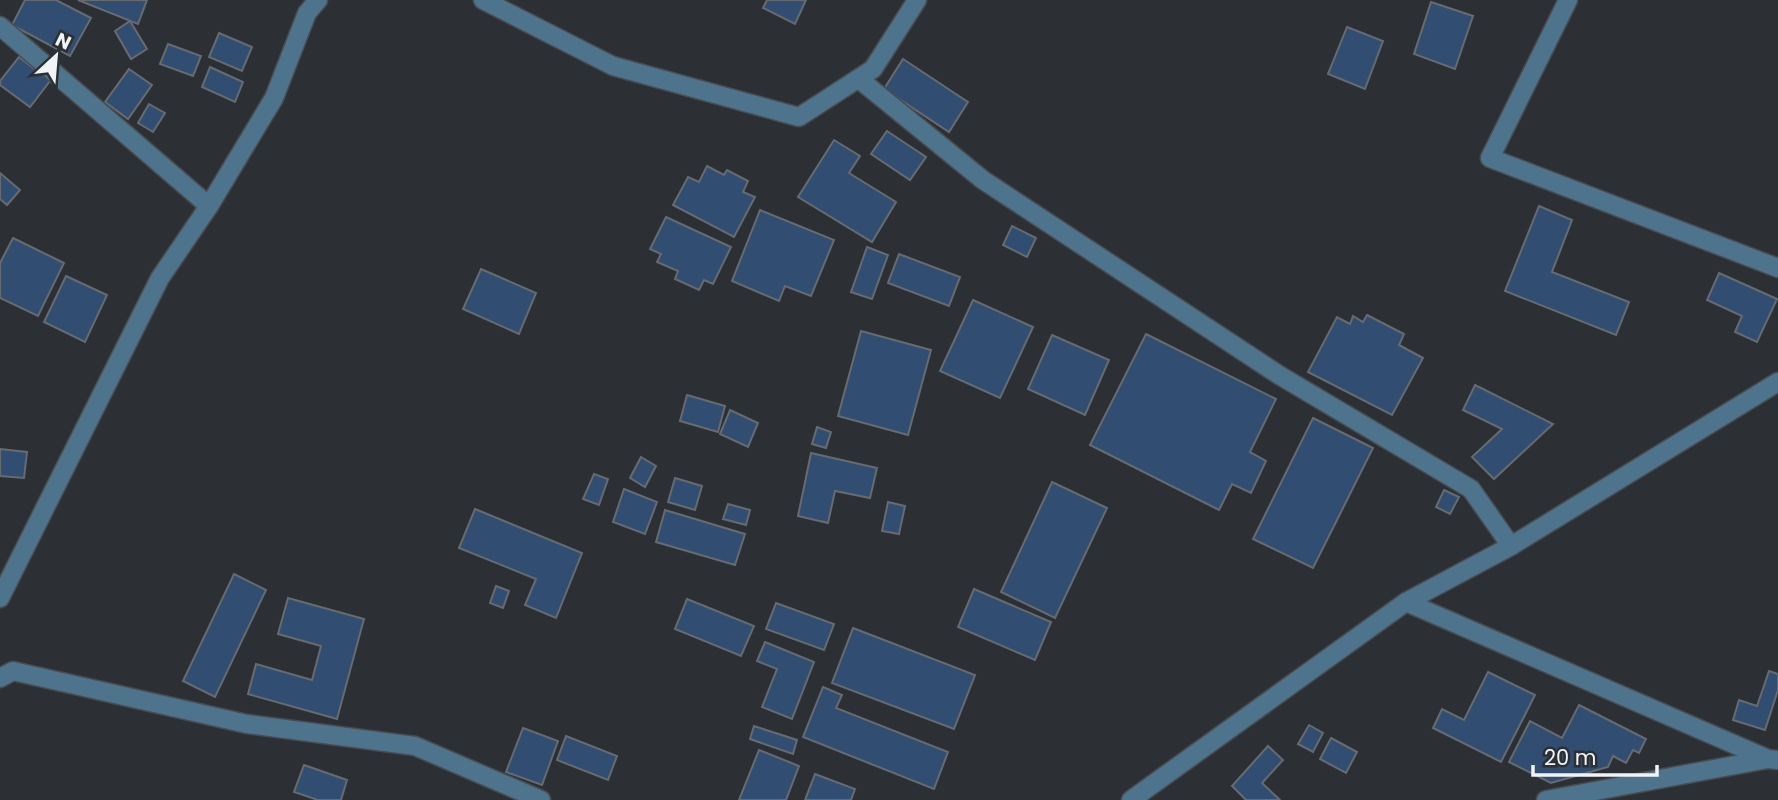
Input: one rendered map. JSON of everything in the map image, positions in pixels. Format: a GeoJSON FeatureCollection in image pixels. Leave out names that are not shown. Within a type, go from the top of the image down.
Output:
{"type":"FeatureCollection","features":[{"type":"Feature","properties":{"kind":"street"},"geometry":{"type":"LineString","coordinates":[[0,598],[160,278],[209,206],[274,98],[307,13],[318,0]]}},
{"type":"Feature","properties":{"kind":"street"},"geometry":{"type":"LineString","coordinates":[[483,0],[613,65],[799,117],[873,69],[917,0]]}},
{"type":"Feature","properties":{"kind":"street"},"geometry":{"type":"LineString","coordinates":[[1568,0],[1490,158],[1778,268]]}},
{"type":"Feature","properties":{"kind":"street"},"geometry":{"type":"LineString","coordinates":[[0,26],[209,206]]}},
{"type":"Feature","properties":{"kind":"street"},"geometry":{"type":"LineString","coordinates":[[859,79],[984,180],[1279,375],[1471,489],[1511,546]]}},
{"type":"Feature","properties":{"kind":"street"},"geometry":{"type":"LineString","coordinates":[[1131,800],[1406,602],[1511,546],[1778,382]]}},
{"type":"Feature","properties":{"kind":"street"},"geometry":{"type":"LineString","coordinates":[[1406,602],[1773,760]]}},
{"type":"Feature","properties":{"kind":"street"},"geometry":{"type":"LineString","coordinates":[[0,678],[13,671],[247,724],[415,746],[541,800]]}},
{"type":"Feature","properties":{"kind":"street"},"geometry":{"type":"LineString","coordinates":[[1546,800],[1773,760]]}},
{"type":"Feature","properties":{"kind":"building"},"geometry":{"type":"Polygon","coordinates":[[[25,0],[56,0],[91,18],[70,56],[12,25],[25,0]]]}},
{"type":"Feature","properties":{"kind":"building"},"geometry":{"type":"Polygon","coordinates":[[[78,0],[147,0],[138,24],[78,0]]]}},
{"type":"Feature","properties":{"kind":"building"},"geometry":{"type":"Polygon","coordinates":[[[767,0],[806,0],[795,24],[763,8],[767,0]]]}},
{"type":"Feature","properties":{"kind":"building"},"geometry":{"type":"Polygon","coordinates":[[[1431,2],[1473,16],[1455,69],[1414,54],[1431,2]]]}},
{"type":"Feature","properties":{"kind":"building"},"geometry":{"type":"Polygon","coordinates":[[[130,21],[147,49],[131,59],[115,31],[130,21]]]}},
{"type":"Feature","properties":{"kind":"building"},"geometry":{"type":"Polygon","coordinates":[[[1347,27],[1383,41],[1365,89],[1328,74],[1347,27]]]}},
{"type":"Feature","properties":{"kind":"building"},"geometry":{"type":"Polygon","coordinates":[[[219,33],[252,47],[242,71],[209,57],[219,33]]]}},
{"type":"Feature","properties":{"kind":"building"},"geometry":{"type":"Polygon","coordinates":[[[168,44],[201,56],[193,76],[160,64],[168,44]]]}},
{"type":"Feature","properties":{"kind":"building"},"geometry":{"type":"Polygon","coordinates":[[[19,57],[50,81],[30,107],[0,85],[0,81],[19,57]]]}},
{"type":"Feature","properties":{"kind":"building"},"geometry":{"type":"Polygon","coordinates":[[[903,59],[968,102],[949,132],[884,89],[903,59]]]}},
{"type":"Feature","properties":{"kind":"building"},"geometry":{"type":"Polygon","coordinates":[[[210,67],[243,82],[235,102],[202,87],[210,67]]]}},
{"type":"Feature","properties":{"kind":"building"},"geometry":{"type":"Polygon","coordinates":[[[129,69],[152,85],[128,119],[105,102],[129,69]]]}},
{"type":"Feature","properties":{"kind":"building"},"geometry":{"type":"Polygon","coordinates":[[[149,104],[165,113],[153,132],[138,123],[149,104]]]}},
{"type":"Feature","properties":{"kind":"building"},"geometry":{"type":"Polygon","coordinates":[[[887,131],[926,157],[910,180],[871,154],[887,131]]]}},
{"type":"Feature","properties":{"kind":"building"},"geometry":{"type":"Polygon","coordinates":[[[834,140],[860,156],[849,173],[896,202],[872,242],[798,197],[834,140]]]}},
{"type":"Feature","properties":{"kind":"building"},"geometry":{"type":"Polygon","coordinates":[[[707,166],[724,175],[727,170],[748,181],[743,192],[755,197],[734,237],[673,205],[688,177],[699,182],[707,166]]]}},
{"type":"Feature","properties":{"kind":"building"},"geometry":{"type":"Polygon","coordinates":[[[0,173],[20,190],[7,205],[0,199],[0,173]]]}},
{"type":"Feature","properties":{"kind":"building"},"geometry":{"type":"Polygon","coordinates":[[[1539,206],[1572,220],[1552,272],[1629,302],[1616,335],[1505,291],[1539,206]]]}},
{"type":"Feature","properties":{"kind":"building"},"geometry":{"type":"Polygon","coordinates":[[[760,210],[834,240],[811,296],[785,286],[779,301],[732,281],[760,210]]]}},
{"type":"Feature","properties":{"kind":"building"},"geometry":{"type":"Polygon","coordinates":[[[666,217],[731,247],[713,284],[704,280],[699,290],[675,279],[678,271],[657,262],[661,254],[650,249],[666,217]]]}},
{"type":"Feature","properties":{"kind":"building"},"geometry":{"type":"Polygon","coordinates":[[[1012,226],[1036,238],[1027,257],[1003,245],[1012,226]]]}},
{"type":"Feature","properties":{"kind":"building"},"geometry":{"type":"Polygon","coordinates":[[[13,238],[64,263],[38,316],[0,298],[0,263],[13,238]]]}},
{"type":"Feature","properties":{"kind":"building"},"geometry":{"type":"Polygon","coordinates":[[[867,247],[888,255],[872,299],[851,292],[867,247]]]}},
{"type":"Feature","properties":{"kind":"building"},"geometry":{"type":"Polygon","coordinates":[[[899,254],[960,277],[949,306],[888,283],[899,254]]]}},
{"type":"Feature","properties":{"kind":"building"},"geometry":{"type":"Polygon","coordinates":[[[481,269],[536,293],[519,334],[463,309],[481,269]]]}},
{"type":"Feature","properties":{"kind":"building"},"geometry":{"type":"Polygon","coordinates":[[[1719,273],[1777,299],[1757,342],[1735,332],[1742,316],[1707,300],[1719,273]]]}},
{"type":"Feature","properties":{"kind":"building"},"geometry":{"type":"Polygon","coordinates":[[[66,276],[107,295],[85,342],[44,322],[66,276]]]}},
{"type":"Feature","properties":{"kind":"building"},"geometry":{"type":"Polygon","coordinates":[[[973,300],[1033,327],[1000,398],[940,371],[973,300]]]}},
{"type":"Feature","properties":{"kind":"building"},"geometry":{"type":"Polygon","coordinates":[[[1367,315],[1404,334],[1399,345],[1423,358],[1392,415],[1308,372],[1337,317],[1350,324],[1353,316],[1363,322],[1367,315]]]}},
{"type":"Feature","properties":{"kind":"building"},"geometry":{"type":"Polygon","coordinates":[[[861,331],[931,350],[908,435],[838,416],[861,331]]]}},
{"type":"Feature","properties":{"kind":"building"},"geometry":{"type":"Polygon","coordinates":[[[1146,334],[1276,399],[1250,452],[1266,461],[1251,493],[1232,484],[1219,510],[1090,445],[1146,334]]]}},
{"type":"Feature","properties":{"kind":"building"},"geometry":{"type":"Polygon","coordinates":[[[1052,335],[1109,360],[1085,415],[1028,389],[1052,335]]]}},
{"type":"Feature","properties":{"kind":"building"},"geometry":{"type":"Polygon","coordinates":[[[1475,385],[1553,424],[1494,479],[1472,457],[1502,429],[1463,410],[1475,385]]]}},
{"type":"Feature","properties":{"kind":"building"},"geometry":{"type":"Polygon","coordinates":[[[687,395],[725,406],[718,432],[680,421],[687,395]]]}},
{"type":"Feature","properties":{"kind":"building"},"geometry":{"type":"Polygon","coordinates":[[[730,410],[758,423],[748,447],[720,434],[730,410]]]}},
{"type":"Feature","properties":{"kind":"building"},"geometry":{"type":"Polygon","coordinates":[[[1313,418],[1373,448],[1313,568],[1253,539],[1313,418]]]}},
{"type":"Feature","properties":{"kind":"building"},"geometry":{"type":"Polygon","coordinates":[[[817,427],[831,432],[826,448],[812,444],[817,427]]]}},
{"type":"Feature","properties":{"kind":"building"},"geometry":{"type":"Polygon","coordinates":[[[0,449],[27,452],[24,478],[0,476],[0,449]]]}},
{"type":"Feature","properties":{"kind":"building"},"geometry":{"type":"Polygon","coordinates":[[[811,453],[877,468],[870,498],[835,491],[828,523],[798,516],[811,453]]]}},
{"type":"Feature","properties":{"kind":"building"},"geometry":{"type":"Polygon","coordinates":[[[641,457],[656,466],[645,487],[630,478],[641,457]]]}},
{"type":"Feature","properties":{"kind":"building"},"geometry":{"type":"Polygon","coordinates":[[[594,474],[608,479],[599,505],[583,499],[594,474]]]}},
{"type":"Feature","properties":{"kind":"building"},"geometry":{"type":"Polygon","coordinates":[[[675,478],[702,486],[695,510],[668,502],[675,478]]]}},
{"type":"Feature","properties":{"kind":"building"},"geometry":{"type":"Polygon","coordinates":[[[1052,482],[1107,508],[1055,618],[1001,592],[1052,482]]]}},
{"type":"Feature","properties":{"kind":"building"},"geometry":{"type":"Polygon","coordinates":[[[624,489],[657,502],[645,534],[613,522],[624,489]]]}},
{"type":"Feature","properties":{"kind":"building"},"geometry":{"type":"Polygon","coordinates":[[[1444,490],[1459,497],[1450,514],[1436,507],[1444,490]]]}},
{"type":"Feature","properties":{"kind":"building"},"geometry":{"type":"Polygon","coordinates":[[[888,502],[905,506],[899,534],[882,531],[888,502]]]}},
{"type":"Feature","properties":{"kind":"building"},"geometry":{"type":"Polygon","coordinates":[[[728,504],[750,510],[746,525],[723,519],[728,504]]]}},
{"type":"Feature","properties":{"kind":"building"},"geometry":{"type":"Polygon","coordinates":[[[475,509],[582,553],[556,618],[525,605],[536,579],[459,548],[475,509]]]}},
{"type":"Feature","properties":{"kind":"building"},"geometry":{"type":"Polygon","coordinates":[[[665,510],[745,534],[735,565],[656,542],[665,510]]]}},
{"type":"Feature","properties":{"kind":"building"},"geometry":{"type":"Polygon","coordinates":[[[234,574],[266,590],[215,697],[183,681],[234,574]]]}},
{"type":"Feature","properties":{"kind":"building"},"geometry":{"type":"Polygon","coordinates":[[[496,586],[509,591],[503,608],[490,603],[496,586]]]}},
{"type":"Feature","properties":{"kind":"building"},"geometry":{"type":"Polygon","coordinates":[[[974,589],[1051,622],[1035,660],[958,627],[974,589]]]}},
{"type":"Feature","properties":{"kind":"building"},"geometry":{"type":"Polygon","coordinates":[[[288,598],[364,619],[337,719],[248,694],[256,664],[312,680],[321,646],[278,634],[288,598]]]}},
{"type":"Feature","properties":{"kind":"building"},"geometry":{"type":"Polygon","coordinates":[[[687,599],[754,626],[741,656],[675,629],[687,599]]]}},
{"type":"Feature","properties":{"kind":"building"},"geometry":{"type":"Polygon","coordinates":[[[776,603],[834,624],[824,650],[766,629],[776,603]]]}},
{"type":"Feature","properties":{"kind":"building"},"geometry":{"type":"Polygon","coordinates":[[[853,628],[975,675],[954,729],[832,683],[853,628]]]}},
{"type":"Feature","properties":{"kind":"building"},"geometry":{"type":"Polygon","coordinates":[[[765,642],[814,662],[792,719],[762,707],[777,669],[757,661],[765,642]]]}},
{"type":"Feature","properties":{"kind":"building"},"geometry":{"type":"Polygon","coordinates":[[[1769,671],[1778,674],[1778,690],[1765,730],[1733,720],[1739,700],[1757,706],[1769,671]]]}},
{"type":"Feature","properties":{"kind":"building"},"geometry":{"type":"Polygon","coordinates":[[[1488,672],[1535,695],[1501,762],[1433,728],[1442,709],[1464,720],[1488,672]]]}},
{"type":"Feature","properties":{"kind":"building"},"geometry":{"type":"Polygon","coordinates":[[[823,687],[842,695],[836,708],[948,752],[934,789],[803,737],[823,687]]]}},
{"type":"Feature","properties":{"kind":"building"},"geometry":{"type":"Polygon","coordinates":[[[1579,705],[1646,739],[1639,753],[1633,750],[1626,763],[1613,756],[1608,767],[1551,783],[1509,762],[1530,721],[1562,738],[1579,705]]]}},
{"type":"Feature","properties":{"kind":"building"},"geometry":{"type":"Polygon","coordinates":[[[1309,725],[1323,733],[1313,752],[1298,744],[1309,725]]]}},
{"type":"Feature","properties":{"kind":"building"},"geometry":{"type":"Polygon","coordinates":[[[754,726],[797,740],[793,754],[750,739],[754,726]]]}},
{"type":"Feature","properties":{"kind":"building"},"geometry":{"type":"Polygon","coordinates":[[[523,728],[558,741],[542,785],[506,772],[523,728]]]}},
{"type":"Feature","properties":{"kind":"building"},"geometry":{"type":"Polygon","coordinates":[[[566,736],[617,756],[608,780],[557,760],[566,736]]]}},
{"type":"Feature","properties":{"kind":"building"},"geometry":{"type":"Polygon","coordinates":[[[1331,738],[1357,752],[1346,773],[1320,759],[1331,738]]]}},
{"type":"Feature","properties":{"kind":"building"},"geometry":{"type":"Polygon","coordinates":[[[1268,746],[1283,760],[1262,783],[1280,800],[1246,800],[1232,786],[1268,746]]]}},
{"type":"Feature","properties":{"kind":"building"},"geometry":{"type":"Polygon","coordinates":[[[759,750],[799,766],[786,800],[739,800],[759,750]]]}},
{"type":"Feature","properties":{"kind":"building"},"geometry":{"type":"Polygon","coordinates":[[[304,765],[347,780],[341,800],[318,800],[294,792],[304,765]]]}},
{"type":"Feature","properties":{"kind":"building"},"geometry":{"type":"Polygon","coordinates":[[[815,774],[855,789],[851,800],[805,800],[815,774]]]}}]}
